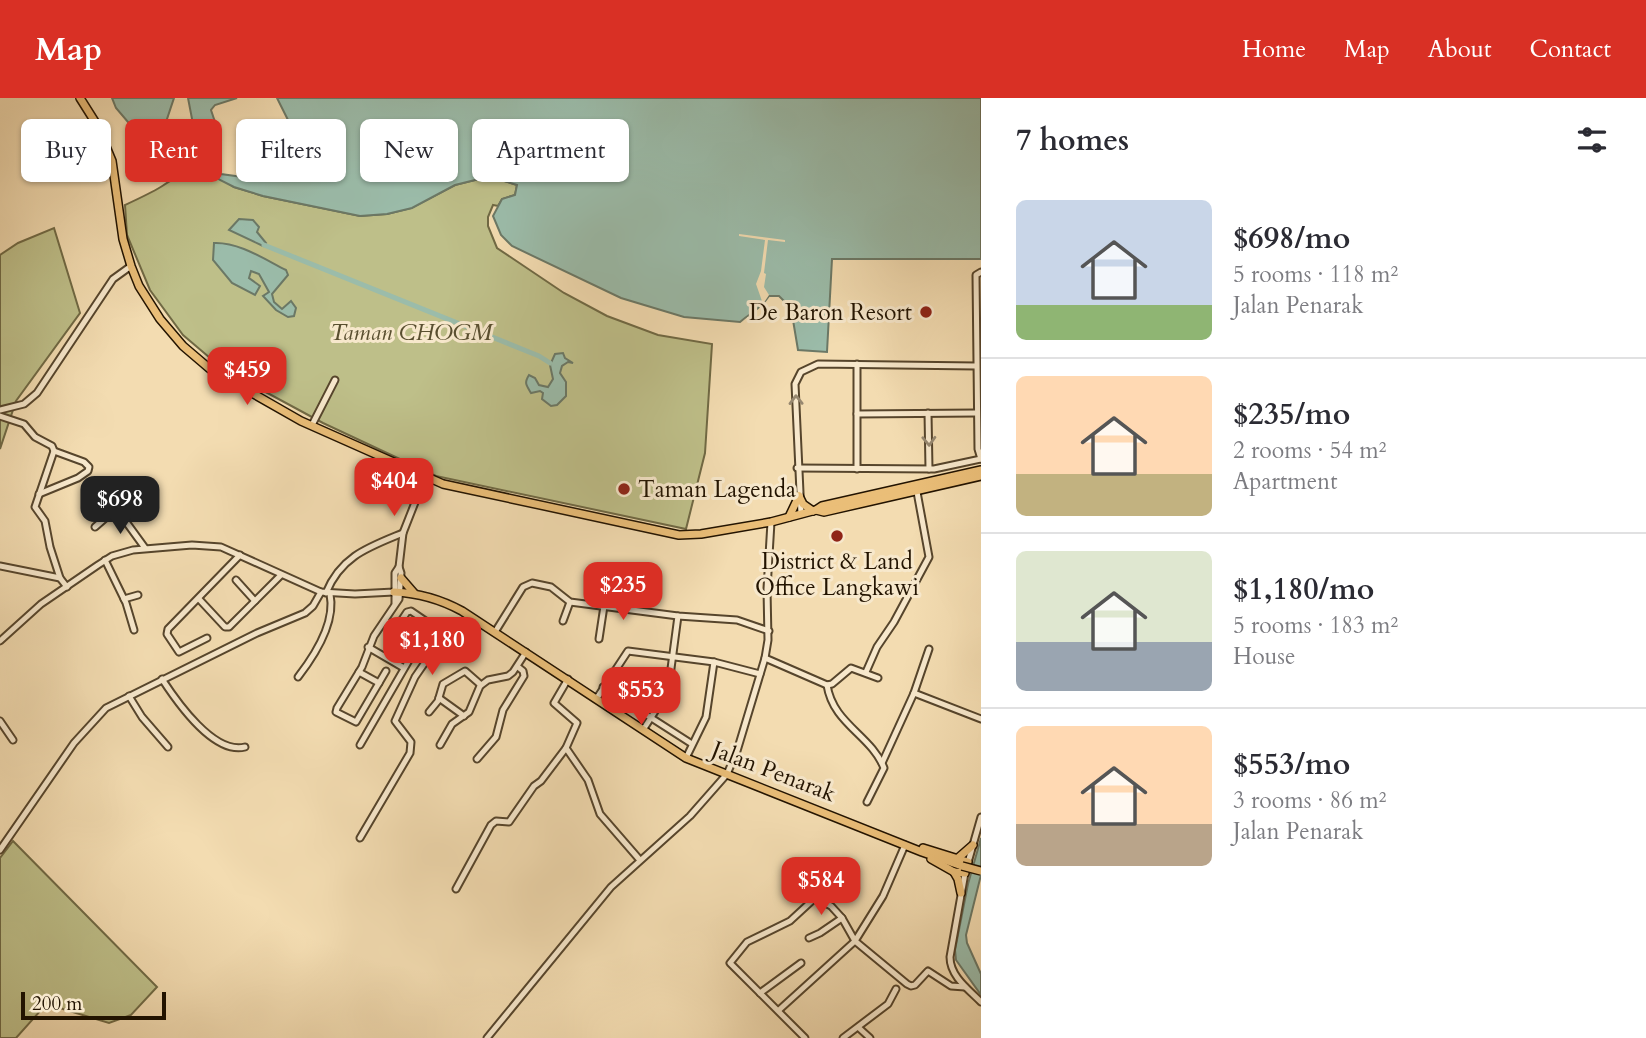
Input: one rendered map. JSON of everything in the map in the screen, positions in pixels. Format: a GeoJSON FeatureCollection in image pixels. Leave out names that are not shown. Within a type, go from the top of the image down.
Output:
{"type":"FeatureCollection","features":[{"type":"Feature","properties":{"kind":"main road"},"geometry":{"type":"LineString","coordinates":[[80,98],[97,125],[110,154],[122,239],[131,266],[160,319],[195,357],[236,384],[301,421],[425,477],[462,490],[679,535],[771,522],[814,511],[824,512],[981,477]]}},
{"type":"Feature","properties":{"kind":"main road"},"geometry":{"type":"LineString","coordinates":[[814,511],[822,506],[981,470]]}},
{"type":"Feature","properties":{"kind":"main road"},"geometry":{"type":"LineString","coordinates":[[799,496],[806,507],[814,511]]}},
{"type":"Feature","properties":{"kind":"main road"},"geometry":{"type":"LineString","coordinates":[[789,517],[799,496]]}},
{"type":"Feature","properties":{"kind":"main road"},"geometry":{"type":"LineString","coordinates":[[398,578],[414,593]]}},
{"type":"Feature","properties":{"kind":"main road","name":"Jalan Penarak"},"geometry":{"type":"LineString","coordinates":[[397,592],[414,593],[452,606],[686,758],[922,852],[981,871]]}},
{"type":"Feature","properties":{"kind":"main road"},"geometry":{"type":"LineString","coordinates":[[902,844],[911,844],[963,865]]}},
{"type":"Feature","properties":{"kind":"main road"},"geometry":{"type":"LineString","coordinates":[[954,872],[963,865],[973,845]]}},
{"type":"Feature","properties":{"kind":"main road"},"geometry":{"type":"LineString","coordinates":[[922,852],[954,872],[961,893]]}},
{"type":"Feature","properties":{"kind":"street"},"geometry":{"type":"LineString","coordinates":[[0,410],[24,404],[37,393],[113,279],[131,266]]}},
{"type":"Feature","properties":{"kind":"street"},"geometry":{"type":"LineString","coordinates":[[797,468],[929,470],[981,459],[978,449],[977,414],[976,275],[981,272]]}},
{"type":"Feature","properties":{"kind":"street"},"geometry":{"type":"LineString","coordinates":[[801,514],[797,468],[796,380],[801,372],[808,367],[838,364],[976,366]]}},
{"type":"Feature","properties":{"kind":"street"},"geometry":{"type":"LineString","coordinates":[[857,364],[857,469]]}},
{"type":"Feature","properties":{"kind":"street"},"geometry":{"type":"LineString","coordinates":[[312,425],[335,380]]}},
{"type":"Feature","properties":{"kind":"street"},"geometry":{"type":"LineString","coordinates":[[857,414],[977,414]]}},
{"type":"Feature","properties":{"kind":"street"},"geometry":{"type":"LineString","coordinates":[[928,414],[929,470]]}},
{"type":"Feature","properties":{"kind":"street"},"geometry":{"type":"LineString","coordinates":[[0,416],[24,424],[36,437],[48,442],[54,451],[86,463],[88,471],[78,478],[39,494]]}},
{"type":"Feature","properties":{"kind":"street"},"geometry":{"type":"LineString","coordinates":[[54,451],[35,507],[45,521],[60,578],[67,587]]}},
{"type":"Feature","properties":{"kind":"street"},"geometry":{"type":"LineString","coordinates":[[386,671],[358,721],[354,722],[336,712],[359,672],[368,647],[395,603],[403,533],[425,477]]}},
{"type":"Feature","properties":{"kind":"street"},"geometry":{"type":"LineString","coordinates":[[866,672],[877,647],[929,558],[917,492]]}},
{"type":"Feature","properties":{"kind":"street"},"geometry":{"type":"LineString","coordinates":[[95,527],[125,500]]}},
{"type":"Feature","properties":{"kind":"street"},"geometry":{"type":"LineString","coordinates":[[116,508],[145,548]]}},
{"type":"Feature","properties":{"kind":"street"},"geometry":{"type":"LineString","coordinates":[[487,1038],[611,887],[639,859],[690,816],[727,774],[737,751],[765,658],[769,631],[767,589],[771,522]]}},
{"type":"Feature","properties":{"kind":"street"},"geometry":{"type":"LineString","coordinates":[[0,850],[75,743],[106,708],[273,625],[305,613],[326,593],[337,574],[355,554],[403,533]]}},
{"type":"Feature","properties":{"kind":"street","name":"Jalan Penarak"},"geometry":{"type":"LineString","coordinates":[[0,641],[41,604],[105,560],[120,553],[145,548],[212,546],[240,555],[280,576],[326,593],[397,592]]}},
{"type":"Feature","properties":{"kind":"street"},"geometry":{"type":"LineString","coordinates":[[207,638],[179,652],[167,634],[240,555]]}},
{"type":"Feature","properties":{"kind":"street"},"geometry":{"type":"LineString","coordinates":[[105,560],[124,599],[134,630]]}},
{"type":"Feature","properties":{"kind":"street"},"geometry":{"type":"LineString","coordinates":[[0,566],[60,578]]}},
{"type":"Feature","properties":{"kind":"street"},"geometry":{"type":"LineString","coordinates":[[199,599],[227,627],[280,576]]}},
{"type":"Feature","properties":{"kind":"street"},"geometry":{"type":"LineString","coordinates":[[381,593],[398,578]]}},
{"type":"Feature","properties":{"kind":"street"},"geometry":{"type":"LineString","coordinates":[[236,580],[256,601]]}},
{"type":"Feature","properties":{"kind":"street"},"geometry":{"type":"LineString","coordinates":[[495,632],[527,584],[551,587],[570,602],[678,616],[737,620],[769,631]]}},
{"type":"Feature","properties":{"kind":"street"},"geometry":{"type":"LineString","coordinates":[[298,677],[307,666],[328,625],[332,603],[326,593]]}},
{"type":"Feature","properties":{"kind":"street"},"geometry":{"type":"LineString","coordinates":[[124,599],[138,595]]}},
{"type":"Feature","properties":{"kind":"street"},"geometry":{"type":"LineString","coordinates":[[563,621],[570,602]]}},
{"type":"Feature","properties":{"kind":"street"},"geometry":{"type":"LineString","coordinates":[[598,639],[604,606]]}},
{"type":"Feature","properties":{"kind":"street"},"geometry":{"type":"LineString","coordinates":[[360,745],[430,624],[411,611],[407,612],[397,627],[385,621]]}},
{"type":"Feature","properties":{"kind":"street"},"geometry":{"type":"LineString","coordinates":[[643,730],[668,691],[678,616]]}},
{"type":"Feature","properties":{"kind":"street"},"geometry":{"type":"LineString","coordinates":[[360,838],[410,753],[411,742],[396,721],[415,677],[446,632],[450,630],[465,635],[476,620]]}},
{"type":"Feature","properties":{"kind":"street"},"geometry":{"type":"LineString","coordinates":[[368,647],[404,668]]}},
{"type":"Feature","properties":{"kind":"street"},"geometry":{"type":"LineString","coordinates":[[882,763],[914,693],[929,649]]}},
{"type":"Feature","properties":{"kind":"street"},"geometry":{"type":"LineString","coordinates":[[597,698],[626,651],[715,662],[760,674]]}},
{"type":"Feature","properties":{"kind":"street"},"geometry":{"type":"LineString","coordinates":[[440,745],[452,724],[469,712],[476,691],[481,685],[488,680],[508,676],[518,667],[526,652]]}},
{"type":"Feature","properties":{"kind":"street"},"geometry":{"type":"LineString","coordinates":[[765,658],[827,685],[832,684],[850,668],[878,678]]}},
{"type":"Feature","properties":{"kind":"street"},"geometry":{"type":"LineString","coordinates":[[686,758],[706,716],[715,662]]}},
{"type":"Feature","properties":{"kind":"street"},"geometry":{"type":"LineString","coordinates":[[477,759],[496,737],[503,710],[524,676],[518,667]]}},
{"type":"Feature","properties":{"kind":"street"},"geometry":{"type":"LineString","coordinates":[[429,712],[439,698],[443,684],[465,671],[481,685]]}},
{"type":"Feature","properties":{"kind":"street"},"geometry":{"type":"LineString","coordinates":[[359,672],[379,683]]}},
{"type":"Feature","properties":{"kind":"street"},"geometry":{"type":"LineString","coordinates":[[162,679],[190,717],[216,739],[236,749],[245,747]]}},
{"type":"Feature","properties":{"kind":"street"},"geometry":{"type":"LineString","coordinates":[[456,889],[491,825],[496,821],[509,822],[534,786],[566,748],[577,723],[554,703],[568,679]]}},
{"type":"Feature","properties":{"kind":"street"},"geometry":{"type":"LineString","coordinates":[[827,685],[833,708],[882,763],[884,771],[867,802]]}},
{"type":"Feature","properties":{"kind":"street"},"geometry":{"type":"LineString","coordinates":[[603,687],[692,744]]}},
{"type":"Feature","properties":{"kind":"street"},"geometry":{"type":"LineString","coordinates":[[914,693],[981,719]]}},
{"type":"Feature","properties":{"kind":"street"},"geometry":{"type":"LineString","coordinates":[[129,696],[142,717],[168,747]]}},
{"type":"Feature","properties":{"kind":"street"},"geometry":{"type":"LineString","coordinates":[[439,698],[464,716]]}},
{"type":"Feature","properties":{"kind":"street"},"geometry":{"type":"LineString","coordinates":[[0,721],[13,740]]}},
{"type":"Feature","properties":{"kind":"street"},"geometry":{"type":"LineString","coordinates":[[566,748],[587,780],[600,814],[639,859]]}},
{"type":"Feature","properties":{"kind":"street"},"geometry":{"type":"LineString","coordinates":[[973,845],[981,817]]}},
{"type":"Feature","properties":{"kind":"street"},"geometry":{"type":"LineString","coordinates":[[779,1010],[855,941],[883,896],[902,844]]}},
{"type":"Feature","properties":{"kind":"street"},"geometry":{"type":"LineString","coordinates":[[963,865],[950,967],[981,1002]]}},
{"type":"Feature","properties":{"kind":"street"},"geometry":{"type":"LineString","coordinates":[[794,887],[831,906],[842,918],[855,941],[911,986],[929,971],[951,986],[965,987]]}},
{"type":"Feature","properties":{"kind":"street"},"geometry":{"type":"LineString","coordinates":[[793,1038],[802,1035],[730,961],[747,942],[790,921],[815,898]]}},
{"type":"Feature","properties":{"kind":"street"},"geometry":{"type":"LineString","coordinates":[[809,938],[842,918]]}},
{"type":"Feature","properties":{"kind":"street"},"geometry":{"type":"LineString","coordinates":[[760,993],[801,963]]}},
{"type":"Feature","properties":{"kind":"street"},"geometry":{"type":"LineString","coordinates":[[843,1038],[888,1004],[896,989]]}},
{"type":"Feature","properties":{"kind":"street"},"geometry":{"type":"LineString","coordinates":[[859,1028],[870,1038]]}},
{"type":"Feature","properties":{"kind":"green space","name":"Taman CHOGM"},"geometry":{"type":"Polygon","coordinates":[[[222,179],[234,187],[263,196],[360,216],[387,214],[411,208],[455,185],[472,181],[517,185],[515,195],[502,199],[498,206],[493,205],[488,217],[488,226],[497,248],[564,293],[607,316],[658,335],[712,344],[705,453],[686,529],[436,476],[323,423],[223,369],[183,335],[150,290],[127,235],[125,205],[168,182],[222,182],[222,179]]]}},
{"type":"Feature","properties":{"kind":"green space"},"geometry":{"type":"Polygon","coordinates":[[[54,228],[80,313],[16,401],[0,449],[0,255],[18,243],[54,228]]]}},
{"type":"Feature","properties":{"kind":"green space"},"geometry":{"type":"Polygon","coordinates":[[[13,841],[157,987],[131,1015],[109,1023],[53,1006],[41,1010],[16,1038],[0,1038],[0,858],[13,841]]]}},
{"type":"Feature","properties":{"kind":"shaded area"},"geometry":{"type":"Polygon","coordinates":[[[112,98],[174,98],[167,119],[125,119],[112,98]]]}},
{"type":"Feature","properties":{"kind":"shaded area"},"geometry":{"type":"Polygon","coordinates":[[[188,98],[237,98],[215,105],[211,110],[214,119],[192,119],[188,98]]]}},
{"type":"Feature","properties":{"kind":"shaded area"},"geometry":{"type":"Polygon","coordinates":[[[277,98],[981,98],[981,259],[832,259],[827,352],[798,350],[791,308],[779,296],[769,296],[740,322],[684,317],[621,298],[512,246],[501,235],[493,216],[502,199],[515,195],[517,185],[507,182],[629,182],[629,119],[472,119],[472,181],[455,185],[412,208],[387,214],[360,216],[263,196],[222,181],[222,174],[236,176],[236,182],[346,182],[346,119],[288,119],[277,98]]]}},
{"type":"Feature","properties":{"kind":"shaded area"},"geometry":{"type":"Polygon","coordinates":[[[239,219],[253,220],[259,227],[257,232],[266,243],[263,246],[229,230],[239,219]]]}},
{"type":"Feature","properties":{"kind":"shaded area"},"geometry":{"type":"Polygon","coordinates":[[[214,243],[242,248],[286,270],[288,275],[272,294],[274,302],[282,309],[291,301],[296,308],[294,316],[288,317],[276,310],[263,296],[269,292],[259,274],[251,271],[249,278],[260,286],[255,295],[232,283],[213,260],[214,243]]]}},
{"type":"Feature","properties":{"kind":"shaded area"},"geometry":{"type":"Polygon","coordinates":[[[563,353],[565,358],[573,363],[568,362],[562,366],[560,373],[566,382],[566,396],[557,405],[551,406],[542,399],[543,393],[540,391],[531,393],[526,380],[529,375],[535,378],[539,385],[548,387],[553,379],[550,365],[555,354],[563,353]]]}},
{"type":"Feature","properties":{"kind":"shaded area"},"geometry":{"type":"Polygon","coordinates":[[[981,838],[981,875],[966,935],[981,974],[981,995],[956,960],[955,950],[968,884],[981,838]]]}},
{"type":"Feature","properties":{"kind":"pier"},"geometry":{"type":"Polygon","coordinates":[[[739,234],[785,240],[768,240],[764,287],[769,295],[763,304],[756,284],[761,271],[765,240],[739,234]]]}},
{"type":"Feature","properties":{"kind":"waterway"},"geometry":{"type":"LineString","coordinates":[[264,245],[539,356],[550,363]]}},
{"type":"Feature","properties":{"kind":"place","name":"De Baron Resort"},"geometry":{"type":"Point","coordinates":[926,312]}},
{"type":"Feature","properties":{"kind":"place","name":"Taman Lagenda"},"geometry":{"type":"Point","coordinates":[624,489]}},
{"type":"Feature","properties":{"kind":"place","name":"District & Land Office Langkawi"},"geometry":{"type":"Point","coordinates":[837,536]}}]}
